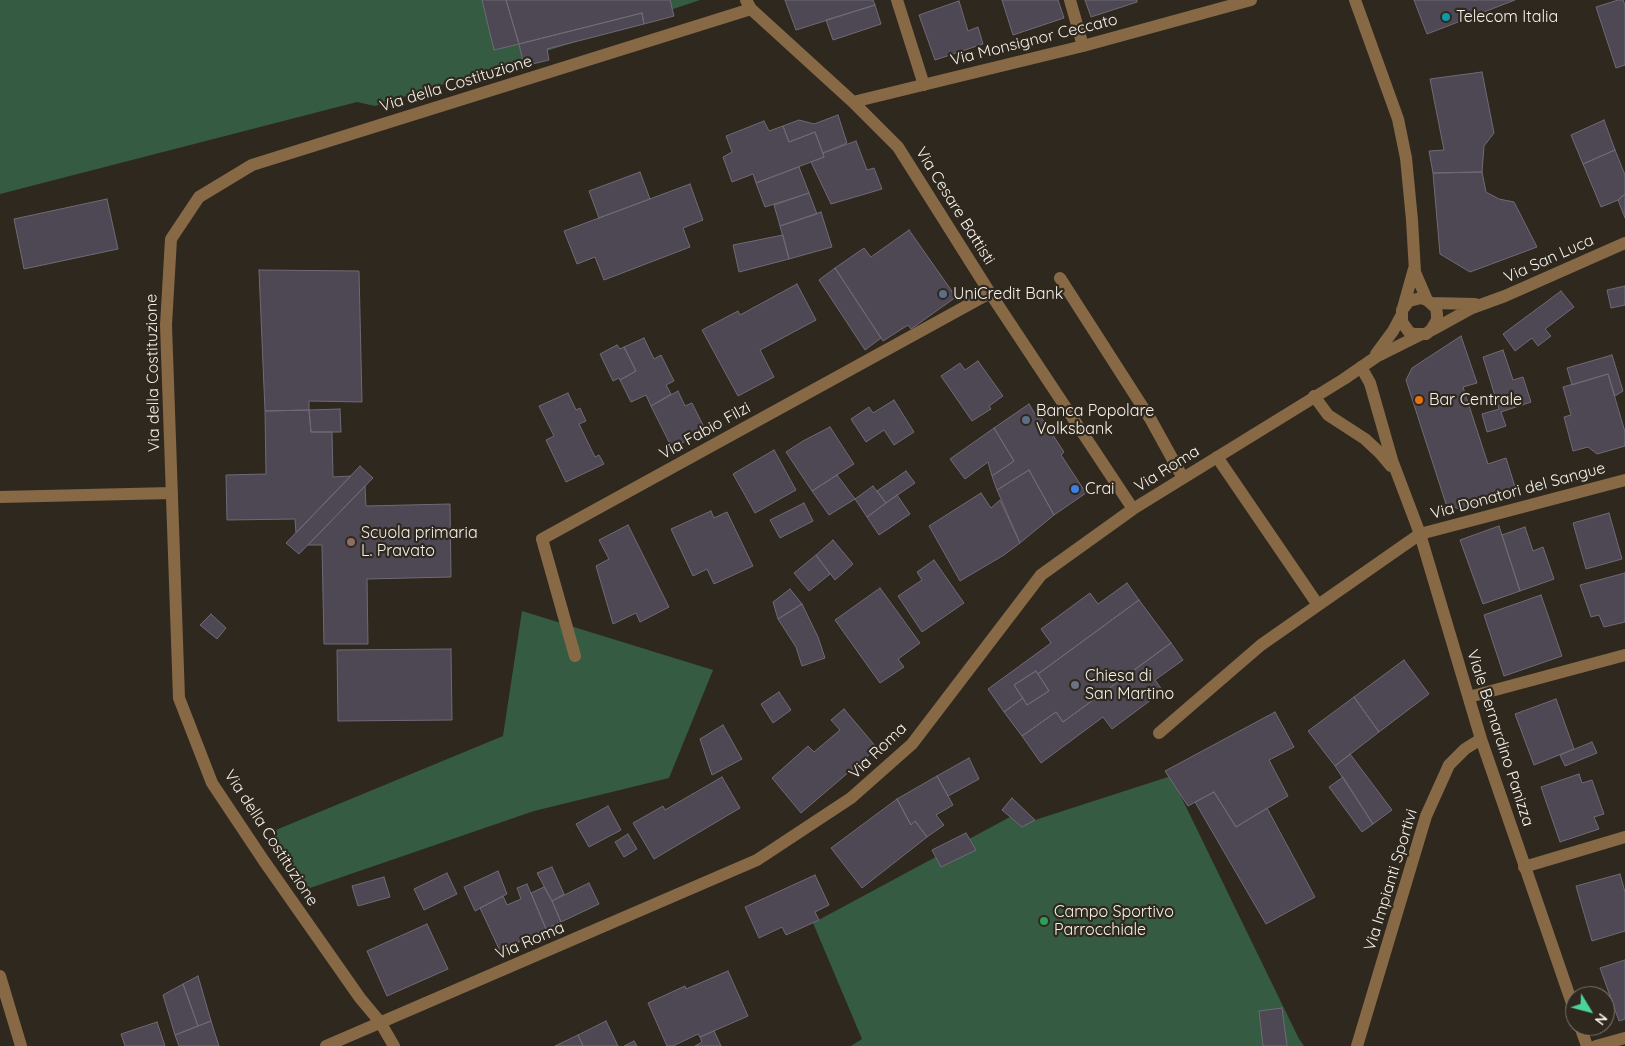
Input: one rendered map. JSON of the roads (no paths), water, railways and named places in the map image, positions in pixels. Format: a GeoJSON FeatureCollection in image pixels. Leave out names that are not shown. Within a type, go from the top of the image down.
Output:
{"type":"FeatureCollection","features":[{"type":"Feature","properties":{"kind":"street"},"geometry":{"type":"LineString","coordinates":[[897,0],[924,85]]}},
{"type":"Feature","properties":{"kind":"street"},"geometry":{"type":"LineString","coordinates":[[1070,0],[1083,46]]}},
{"type":"Feature","properties":{"kind":"street","name":"Via Monsignor Ceccato"},"geometry":{"type":"LineString","coordinates":[[853,102],[1083,46],[1209,5],[1251,0]]}},
{"type":"Feature","properties":{"kind":"street"},"geometry":{"type":"LineString","coordinates":[[1355,0],[1393,104],[1402,136],[1412,220],[1414,267],[1429,302],[1438,314],[1437,320],[1426,333],[1409,332],[1402,322],[1402,313],[1410,301],[1421,298],[1429,302]]}},
{"type":"Feature","properties":{"kind":"street","name":"Via Cesare Battisti"},"geometry":{"type":"LineString","coordinates":[[749,5],[853,102],[898,147],[990,293],[1133,510]]}},
{"type":"Feature","properties":{"kind":"street","name":"Via della Costituzione"},"geometry":{"type":"LineString","coordinates":[[394,1046],[380,1022],[360,998],[264,862],[212,783],[179,698],[166,325],[171,239],[198,197],[252,165],[749,5]]}},
{"type":"Feature","properties":{"kind":"street","name":"Via San Luca"},"geometry":{"type":"LineString","coordinates":[[1426,333],[1464,312],[1625,243]]}},
{"type":"Feature","properties":{"kind":"street","name":"Via Roma"},"geometry":{"type":"LineString","coordinates":[[1365,364],[1390,337],[1402,313],[1413,277],[1414,267]]}},
{"type":"Feature","properties":{"kind":"street"},"geometry":{"type":"LineString","coordinates":[[1060,278],[1152,420],[1183,478]]}},
{"type":"Feature","properties":{"kind":"street","name":"Via Fabio Filzi"},"geometry":{"type":"LineString","coordinates":[[575,656],[542,539],[990,293]]}},
{"type":"Feature","properties":{"kind":"street","name":"Via San Luca"},"geometry":{"type":"LineString","coordinates":[[1429,302],[1485,303]]}},
{"type":"Feature","properties":{"kind":"street","name":"Via Roma"},"geometry":{"type":"LineString","coordinates":[[326,1046],[757,860],[852,798],[912,744],[1041,575],[1133,510],[1183,478],[1365,364],[1401,343],[1426,333]]}},
{"type":"Feature","properties":{"kind":"street","name":"Viale Bernardino Panizza"},"geometry":{"type":"LineString","coordinates":[[1365,364],[1397,473],[1420,534],[1481,738],[1566,986]]}},
{"type":"Feature","properties":{"kind":"street","name":"Viale Bernardino Panizza"},"geometry":{"type":"LineString","coordinates":[[1314,396],[1328,415],[1365,439],[1397,473]]}},
{"type":"Feature","properties":{"kind":"street"},"geometry":{"type":"LineString","coordinates":[[1218,457],[1318,605]]}},
{"type":"Feature","properties":{"kind":"street","name":"Via Donatori del Sangue"},"geometry":{"type":"LineString","coordinates":[[1420,534],[1625,480]]}},
{"type":"Feature","properties":{"kind":"street"},"geometry":{"type":"LineString","coordinates":[[0,497],[172,494]]}},
{"type":"Feature","properties":{"kind":"street"},"geometry":{"type":"LineString","coordinates":[[1159,733],[1261,645],[1420,534]]}},
{"type":"Feature","properties":{"kind":"street"},"geometry":{"type":"LineString","coordinates":[[1468,697],[1625,655]]}},
{"type":"Feature","properties":{"kind":"street","name":"Via Impianti Sportivi"},"geometry":{"type":"LineString","coordinates":[[1357,1046],[1426,816],[1449,765],[1465,749],[1481,738]]}},
{"type":"Feature","properties":{"kind":"street"},"geometry":{"type":"LineString","coordinates":[[1524,867],[1625,837]]}},
{"type":"Feature","properties":{"kind":"street"},"geometry":{"type":"LineString","coordinates":[[0,976],[21,1046]]}},
{"type":"Feature","properties":{"kind":"street"},"geometry":{"type":"LineString","coordinates":[[1596,1046],[1625,1038]]}},
{"type":"Feature","properties":{"kind":"place","name":"Telecom Italia"},"geometry":{"type":"Point","coordinates":[1446,17]}},
{"type":"Feature","properties":{"kind":"place","name":"UniCredit Bank"},"geometry":{"type":"Point","coordinates":[943,294]}},
{"type":"Feature","properties":{"kind":"place","name":"Bar Centrale"},"geometry":{"type":"Point","coordinates":[1419,400]}},
{"type":"Feature","properties":{"kind":"place","name":"Banca Popolare Volksbank"},"geometry":{"type":"Point","coordinates":[1026,420]}},
{"type":"Feature","properties":{"kind":"place","name":"Crai"},"geometry":{"type":"Point","coordinates":[1075,489]}},
{"type":"Feature","properties":{"kind":"place","name":"Scuola primaria L. Pravato"},"geometry":{"type":"Point","coordinates":[351,542]}},
{"type":"Feature","properties":{"kind":"place","name":"Chiesa di San Martino"},"geometry":{"type":"Point","coordinates":[1075,685]}},
{"type":"Feature","properties":{"kind":"place","name":"Campo Sportivo Parrocchiale"},"geometry":{"type":"Point","coordinates":[1044,921]}}]}
